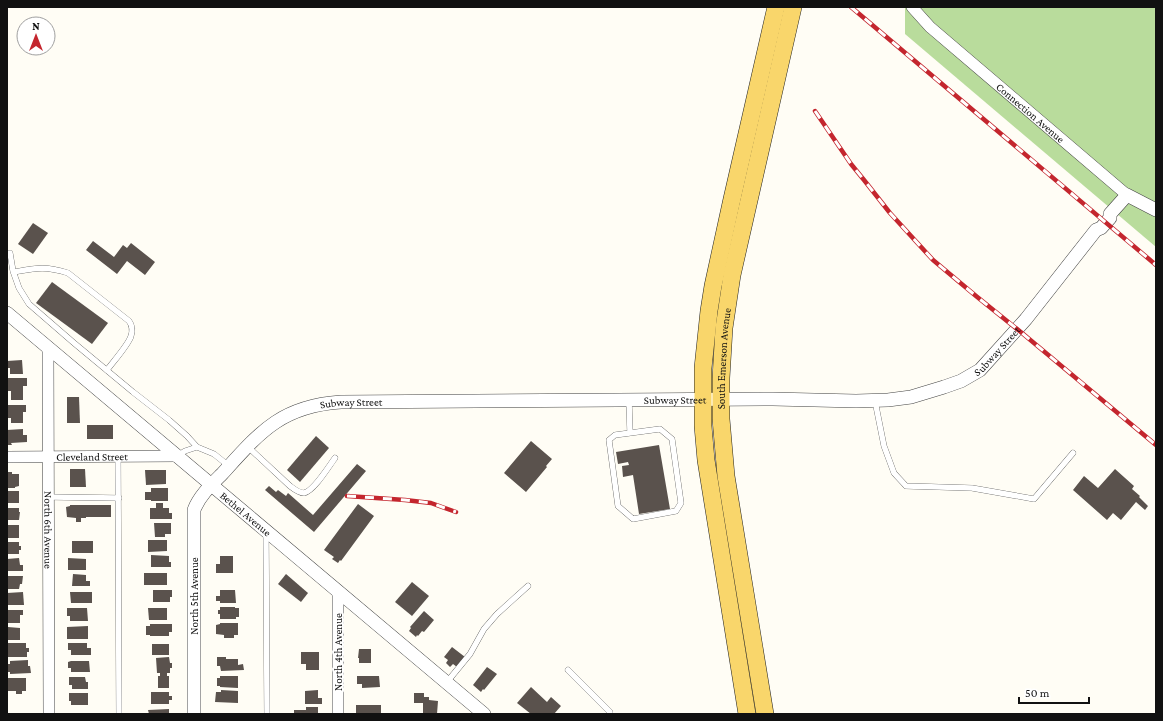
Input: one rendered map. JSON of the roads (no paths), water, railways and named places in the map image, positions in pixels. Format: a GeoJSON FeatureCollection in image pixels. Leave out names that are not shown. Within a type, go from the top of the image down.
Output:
{"type":"FeatureCollection","features":[{"type":"Feature","properties":{"kind":"main road","name":"South Emerson Avenue"},"geometry":{"type":"LineString","coordinates":[[765,714],[726,476],[720,419],[721,357],[729,293],[793,7]]}},
{"type":"Feature","properties":{"kind":"main road","name":"South Emerson Avenue"},"geometry":{"type":"LineString","coordinates":[[747,714],[708,477],[703,426],[703,368],[712,292],[754,99],[775,11]]}},
{"type":"Feature","properties":{"kind":"street","name":"Connection Avenue"},"geometry":{"type":"LineString","coordinates":[[912,7],[930,27],[1127,195],[1156,210]]}},
{"type":"Feature","properties":{"kind":"street","name":"Subway Street"},"geometry":{"type":"LineString","coordinates":[[212,485],[247,446],[262,432],[292,412],[322,404],[356,402],[720,399],[875,400],[911,397],[928,393],[960,381],[980,370],[1026,319],[1096,230],[1097,224],[1106,215],[1110,214],[1127,195]]}},
{"type":"Feature","properties":{"kind":"street","name":"Bethel Avenue"},"geometry":{"type":"LineString","coordinates":[[7,313],[484,714]]}},
{"type":"Feature","properties":{"kind":"street","name":"North 6th Avenue"},"geometry":{"type":"LineString","coordinates":[[48,347],[49,714]]}},
{"type":"Feature","properties":{"kind":"street","name":"Cleveland Street"},"geometry":{"type":"LineString","coordinates":[[7,457],[177,456]]}},
{"type":"Feature","properties":{"kind":"street","name":"North 5th Avenue"},"geometry":{"type":"LineString","coordinates":[[194,714],[194,512],[197,503],[212,485]]}},
{"type":"Feature","properties":{"kind":"street","name":"North 4th Avenue"},"geometry":{"type":"LineString","coordinates":[[338,591],[338,714]]}},
{"type":"Feature","properties":{"kind":"lane"},"geometry":{"type":"LineString","coordinates":[[10,253],[19,288],[29,304],[133,392],[169,420],[197,447],[214,454],[229,466]]}},
{"type":"Feature","properties":{"kind":"lane"},"geometry":{"type":"LineString","coordinates":[[14,272],[42,267],[68,273],[132,324],[133,330],[131,337],[107,370]]}},
{"type":"Feature","properties":{"kind":"lane"},"geometry":{"type":"LineString","coordinates":[[629,400],[630,433]]}},
{"type":"Feature","properties":{"kind":"lane"},"geometry":{"type":"LineString","coordinates":[[875,400],[884,446],[894,473],[906,486],[972,488],[1034,499],[1073,452]]}},
{"type":"Feature","properties":{"kind":"lane"},"geometry":{"type":"LineString","coordinates":[[660,429],[672,439],[681,503],[676,511],[633,519],[618,506],[609,440],[615,435],[630,433],[660,429]]}},
{"type":"Feature","properties":{"kind":"lane"},"geometry":{"type":"LineString","coordinates":[[247,446],[290,486],[304,493],[311,490],[335,458]]}},
{"type":"Feature","properties":{"kind":"lane"},"geometry":{"type":"LineString","coordinates":[[177,456],[185,450],[197,447]]}},
{"type":"Feature","properties":{"kind":"lane"},"geometry":{"type":"LineString","coordinates":[[118,456],[120,714]]}},
{"type":"Feature","properties":{"kind":"lane"},"geometry":{"type":"LineString","coordinates":[[48,497],[119,498]]}},
{"type":"Feature","properties":{"kind":"lane"},"geometry":{"type":"LineString","coordinates":[[266,530],[267,714]]}},
{"type":"Feature","properties":{"kind":"lane"},"geometry":{"type":"LineString","coordinates":[[447,683],[470,654],[484,629],[497,614],[528,586]]}},
{"type":"Feature","properties":{"kind":"lane"},"geometry":{"type":"LineString","coordinates":[[568,670],[610,712],[610,714]]}},
{"type":"Feature","properties":{"kind":"railway"},"geometry":{"type":"LineString","coordinates":[[851,7],[1156,265]]}},
{"type":"Feature","properties":{"kind":"railway"},"geometry":{"type":"LineString","coordinates":[[815,111],[851,164],[890,213],[933,260],[1156,445]]}},
{"type":"Feature","properties":{"kind":"railway"},"geometry":{"type":"LineString","coordinates":[[347,496],[431,503],[456,512]]}}]}
